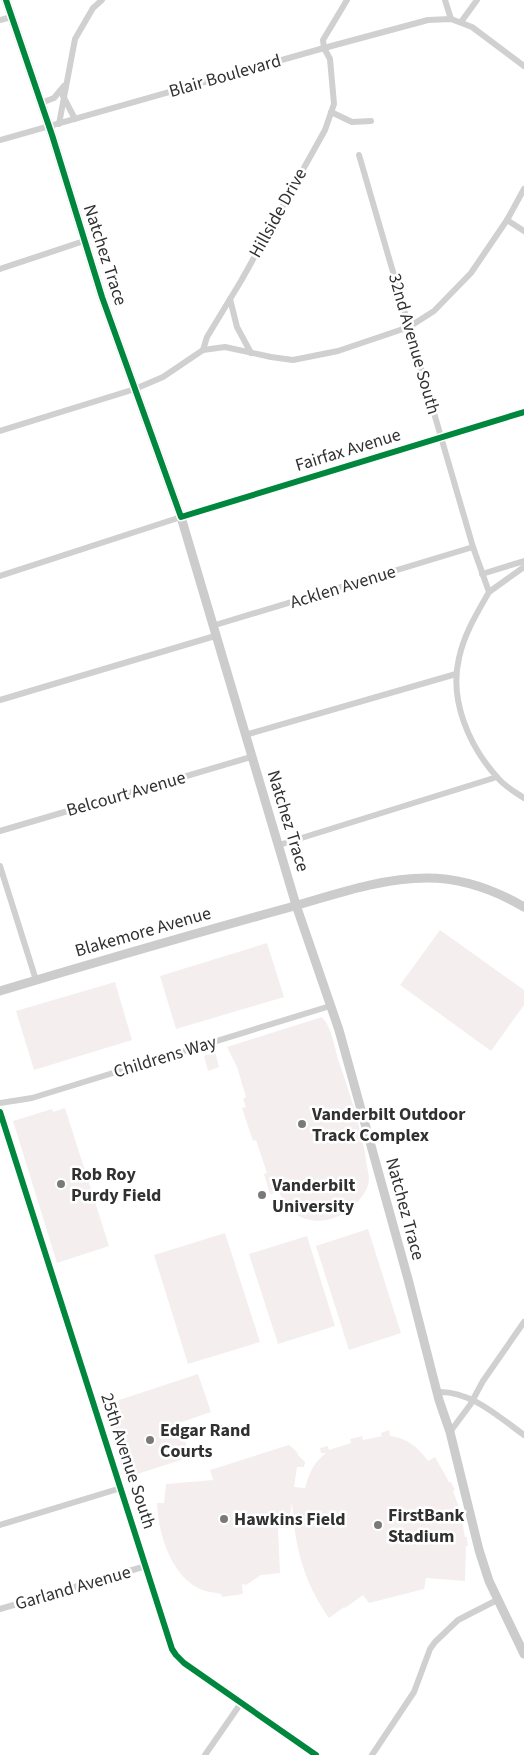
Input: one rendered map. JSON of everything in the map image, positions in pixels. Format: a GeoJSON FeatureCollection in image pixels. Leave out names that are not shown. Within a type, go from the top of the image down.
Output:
{"type":"FeatureCollection","features":[{"type":"Feature","properties":{"kind":"main road","name":"Natchez Trace"},"geometry":{"type":"LineString","coordinates":[[6,0],[49,126],[102,297],[181,517],[296,906],[341,1039],[437,1392],[450,1432],[479,1550],[489,1580],[524,1654]]}},
{"type":"Feature","properties":{"kind":"main road","name":"Blakemore Avenue"},"geometry":{"type":"LineString","coordinates":[[0,991],[296,906],[368,886],[402,879],[429,878],[478,886],[502,894],[524,907]]}},
{"type":"Feature","properties":{"kind":"street"},"geometry":{"type":"LineString","coordinates":[[59,124],[75,38],[93,8],[102,0]]}},
{"type":"Feature","properties":{"kind":"street"},"geometry":{"type":"LineString","coordinates":[[324,48],[323,40],[346,0]]}},
{"type":"Feature","properties":{"kind":"street"},"geometry":{"type":"LineString","coordinates":[[445,0],[451,19]]}},
{"type":"Feature","properties":{"kind":"street"},"geometry":{"type":"LineString","coordinates":[[461,22],[477,0]]}},
{"type":"Feature","properties":{"kind":"street"},"geometry":{"type":"LineString","coordinates":[[0,20],[11,17]]}},
{"type":"Feature","properties":{"kind":"street","name":"Blair Boulevard"},"geometry":{"type":"LineString","coordinates":[[0,140],[421,21],[441,18],[451,19],[472,27],[524,66]]}},
{"type":"Feature","properties":{"kind":"street","name":"Hillside Drive"},"geometry":{"type":"LineString","coordinates":[[203,350],[207,337],[325,130],[334,104],[330,59],[324,48]]}},
{"type":"Feature","properties":{"kind":"street"},"geometry":{"type":"LineString","coordinates":[[41,103],[54,98],[66,83]]}},
{"type":"Feature","properties":{"kind":"street"},"geometry":{"type":"LineString","coordinates":[[63,96],[74,119]]}},
{"type":"Feature","properties":{"kind":"street"},"geometry":{"type":"LineString","coordinates":[[331,112],[352,122],[371,121]]}},
{"type":"Feature","properties":{"kind":"street","name":"32nd Avenue South"},"geometry":{"type":"LineString","coordinates":[[359,155],[473,547],[489,592]]}},
{"type":"Feature","properties":{"kind":"street"},"geometry":{"type":"LineString","coordinates":[[0,432],[135,389],[163,377],[203,350],[226,347],[271,358],[294,360],[338,351],[409,327],[434,311],[471,273],[508,220],[524,189]]}},
{"type":"Feature","properties":{"kind":"street"},"geometry":{"type":"LineString","coordinates":[[508,220],[524,231]]}},
{"type":"Feature","properties":{"kind":"street"},"geometry":{"type":"LineString","coordinates":[[0,268],[84,241]]}},
{"type":"Feature","properties":{"kind":"street"},"geometry":{"type":"LineString","coordinates":[[230,299],[237,326],[251,352]]}},
{"type":"Feature","properties":{"kind":"street","name":"Fairfax Avenue"},"geometry":{"type":"LineString","coordinates":[[0,576],[181,517],[524,412]]}},
{"type":"Feature","properties":{"kind":"street","name":"Acklen Avenue"},"geometry":{"type":"LineString","coordinates":[[212,626],[473,547]]}},
{"type":"Feature","properties":{"kind":"street"},"geometry":{"type":"LineString","coordinates":[[482,574],[524,561]]}},
{"type":"Feature","properties":{"kind":"street"},"geometry":{"type":"LineString","coordinates":[[524,567],[489,592],[465,636],[458,658],[456,674],[460,706],[471,740],[497,777],[524,798]]}},
{"type":"Feature","properties":{"kind":"street"},"geometry":{"type":"LineString","coordinates":[[0,700],[215,636]]}},
{"type":"Feature","properties":{"kind":"street"},"geometry":{"type":"LineString","coordinates":[[245,735],[456,674]]}},
{"type":"Feature","properties":{"kind":"street","name":"Belcourt Avenue"},"geometry":{"type":"LineString","coordinates":[[0,831],[251,757]]}},
{"type":"Feature","properties":{"kind":"street"},"geometry":{"type":"LineString","coordinates":[[279,845],[497,777]]}},
{"type":"Feature","properties":{"kind":"street"},"geometry":{"type":"LineString","coordinates":[[0,866],[36,980]]}},
{"type":"Feature","properties":{"kind":"street","name":"Childrens Way"},"geometry":{"type":"LineString","coordinates":[[0,1103],[32,1098],[330,1006]]}},
{"type":"Feature","properties":{"kind":"street","name":"25th Avenue South"},"geometry":{"type":"LineString","coordinates":[[0,1112],[169,1641],[176,1655],[184,1663],[316,1755]]}},
{"type":"Feature","properties":{"kind":"street"},"geometry":{"type":"LineString","coordinates":[[450,1432],[470,1405],[471,1399],[524,1322]]}},
{"type":"Feature","properties":{"kind":"street"},"geometry":{"type":"LineString","coordinates":[[437,1392],[471,1399],[524,1435]]}},
{"type":"Feature","properties":{"kind":"street"},"geometry":{"type":"LineString","coordinates":[[0,1525],[121,1488]]}},
{"type":"Feature","properties":{"kind":"street","name":"Garland Avenue"},"geometry":{"type":"LineString","coordinates":[[0,1610],[146,1566]]}},
{"type":"Feature","properties":{"kind":"street"},"geometry":{"type":"LineString","coordinates":[[372,1755],[410,1698],[430,1649],[447,1628],[464,1616],[499,1599]]}},
{"type":"Feature","properties":{"kind":"street"},"geometry":{"type":"LineString","coordinates":[[205,1755],[241,1703]]}},
{"type":"Feature","properties":{"kind":"shaded area"},"geometry":{"type":"Polygon","coordinates":[[[440,930],[524,990],[524,1005],[491,1051],[400,985],[440,930]]]}},
{"type":"Feature","properties":{"kind":"shaded area"},"geometry":{"type":"Polygon","coordinates":[[[267,943],[284,997],[176,1029],[160,976],[267,943]]]}},
{"type":"Feature","properties":{"kind":"shaded area"},"geometry":{"type":"Polygon","coordinates":[[[115,982],[132,1040],[34,1070],[16,1011],[115,982]]]}},
{"type":"Feature","properties":{"kind":"shaded area","name":"Vanderbilt Outdoor Track Complex"},"geometry":{"type":"Polygon","coordinates":[[[322,1017],[331,1033],[355,1110],[365,1152],[369,1180],[363,1195],[346,1212],[335,1218],[313,1220],[303,1218],[293,1212],[285,1204],[279,1192],[270,1194],[264,1174],[267,1173],[256,1140],[253,1141],[242,1108],[246,1107],[243,1099],[246,1097],[237,1067],[227,1047],[322,1017]]]}},
{"type":"Feature","properties":{"kind":"shaded area"},"geometry":{"type":"Polygon","coordinates":[[[215,1052],[219,1067],[208,1071],[204,1056],[215,1052]]]}},
{"type":"Feature","properties":{"kind":"shaded area","name":"Rob Roy Purdy Field"},"geometry":{"type":"Polygon","coordinates":[[[65,1108],[109,1246],[57,1263],[13,1121],[52,1109],[53,1112],[65,1108]]]}},
{"type":"Feature","properties":{"kind":"shaded area"},"geometry":{"type":"Polygon","coordinates":[[[368,1229],[401,1333],[349,1350],[316,1246],[368,1229]]]}},
{"type":"Feature","properties":{"kind":"shaded area"},"geometry":{"type":"Polygon","coordinates":[[[225,1233],[260,1342],[188,1364],[154,1255],[225,1233]]]}},
{"type":"Feature","properties":{"kind":"shaded area"},"geometry":{"type":"Polygon","coordinates":[[[307,1236],[335,1326],[278,1344],[249,1254],[307,1236]]]}},
{"type":"Feature","properties":{"kind":"shaded area","name":"Edgar Rand Courts"},"geometry":{"type":"Polygon","coordinates":[[[198,1374],[211,1412],[179,1423],[190,1457],[128,1477],[104,1405],[198,1374]]]}},
{"type":"Feature","properties":{"kind":"shaded area","name":"FirstBank Stadium"},"geometry":{"type":"Polygon","coordinates":[[[389,1430],[390,1436],[412,1444],[428,1461],[435,1457],[449,1482],[451,1482],[455,1490],[453,1491],[460,1510],[465,1537],[467,1537],[465,1581],[426,1578],[424,1589],[369,1603],[363,1595],[329,1618],[313,1591],[302,1563],[295,1534],[292,1503],[288,1528],[278,1528],[280,1573],[261,1575],[246,1585],[242,1584],[243,1594],[222,1597],[221,1594],[200,1589],[180,1573],[167,1551],[158,1515],[157,1503],[164,1503],[166,1484],[213,1480],[210,1470],[289,1445],[305,1462],[304,1467],[297,1467],[294,1487],[305,1488],[312,1468],[326,1453],[321,1453],[320,1448],[328,1446],[329,1450],[351,1443],[350,1439],[362,1436],[363,1440],[382,1436],[381,1433],[389,1430]]]}},
{"type":"Feature","properties":{"kind":"cycle path"},"geometry":{"type":"LineString","coordinates":[[6,0],[52,135],[102,297],[181,517],[524,412]]}},
{"type":"Feature","properties":{"kind":"cycle path"},"geometry":{"type":"LineString","coordinates":[[0,1112],[172,1649],[184,1663],[316,1755]]}},
{"type":"Feature","properties":{"kind":"place","name":"Vanderbilt Outdoor Track Complex"},"geometry":{"type":"Point","coordinates":[302,1124]}},
{"type":"Feature","properties":{"kind":"place","name":"Rob Roy Purdy Field"},"geometry":{"type":"Point","coordinates":[61,1184]}},
{"type":"Feature","properties":{"kind":"place","name":"Vanderbilt University"},"geometry":{"type":"Point","coordinates":[262,1195]}},
{"type":"Feature","properties":{"kind":"place","name":"Edgar Rand Courts"},"geometry":{"type":"Point","coordinates":[150,1440]}},
{"type":"Feature","properties":{"kind":"place","name":"Hawkins Field"},"geometry":{"type":"Point","coordinates":[224,1519]}},
{"type":"Feature","properties":{"kind":"place","name":"FirstBank Stadium"},"geometry":{"type":"Point","coordinates":[378,1525]}}]}
